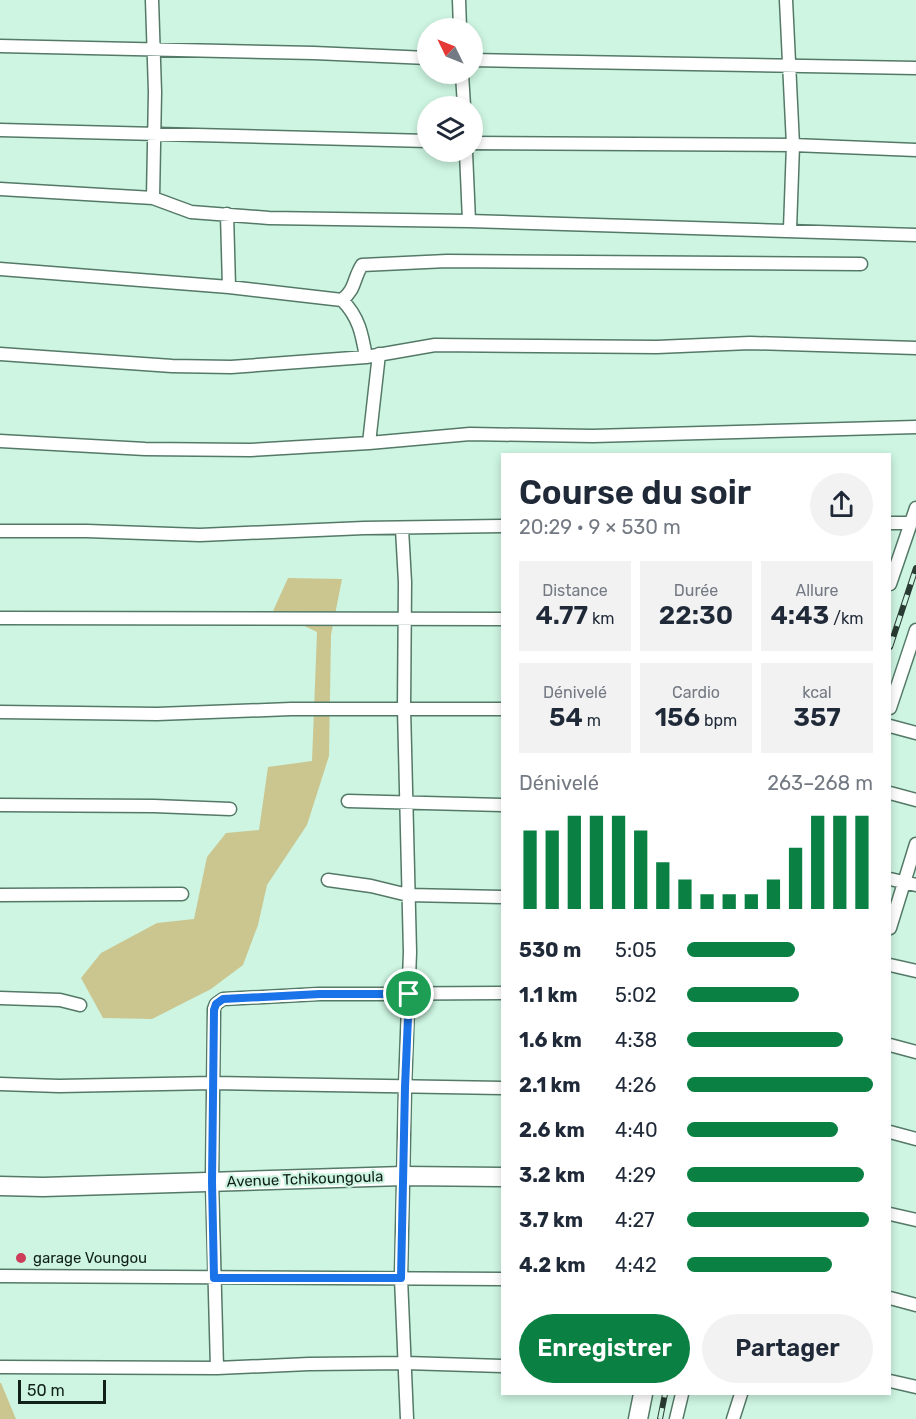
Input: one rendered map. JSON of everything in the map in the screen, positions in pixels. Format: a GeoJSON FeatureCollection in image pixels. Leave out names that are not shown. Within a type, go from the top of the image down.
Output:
{"type":"FeatureCollection","features":[{"type":"Feature","properties":{"kind":"street"},"geometry":{"type":"LineString","coordinates":[[152,0],[153,198]]}},
{"type":"Feature","properties":{"kind":"street"},"geometry":{"type":"LineString","coordinates":[[459,0],[460,18]]}},
{"type":"Feature","properties":{"kind":"street"},"geometry":{"type":"LineString","coordinates":[[786,0],[793,144],[790,229]]}},
{"type":"Feature","properties":{"kind":"street"},"geometry":{"type":"LineString","coordinates":[[0,46],[417,58]]}},
{"type":"Feature","properties":{"kind":"street"},"geometry":{"type":"LineString","coordinates":[[483,60],[916,68]]}},
{"type":"Feature","properties":{"kind":"street"},"geometry":{"type":"LineString","coordinates":[[0,130],[417,141]]}},
{"type":"Feature","properties":{"kind":"street"},"geometry":{"type":"LineString","coordinates":[[483,143],[793,144],[916,150]]}},
{"type":"Feature","properties":{"kind":"street"},"geometry":{"type":"LineString","coordinates":[[466,162],[469,221]]}},
{"type":"Feature","properties":{"kind":"street"},"geometry":{"type":"LineString","coordinates":[[0,189],[153,198],[190,212],[334,220],[790,229],[916,235]]}},
{"type":"Feature","properties":{"kind":"street"},"geometry":{"type":"LineString","coordinates":[[227,214],[229,287]]}},
{"type":"Feature","properties":{"kind":"street"},"geometry":{"type":"LineString","coordinates":[[342,300],[351,293],[362,265],[447,261],[861,264]]}},
{"type":"Feature","properties":{"kind":"street"},"geometry":{"type":"LineString","coordinates":[[0,269],[229,287],[342,300],[351,310],[360,327],[366,357]]}},
{"type":"Feature","properties":{"kind":"street"},"geometry":{"type":"LineString","coordinates":[[0,354],[231,367],[366,357],[435,345],[657,347],[750,344],[916,348]]}},
{"type":"Feature","properties":{"kind":"street"},"geometry":{"type":"LineString","coordinates":[[369,443],[379,354]]}},
{"type":"Feature","properties":{"kind":"street"},"geometry":{"type":"LineString","coordinates":[[0,441],[145,449],[250,450],[470,434],[593,436],[916,427]]}},
{"type":"Feature","properties":{"kind":"street"},"geometry":{"type":"LineString","coordinates":[[891,581],[916,508]]}},
{"type":"Feature","properties":{"kind":"street"},"geometry":{"type":"LineString","coordinates":[[891,523],[911,523]]}},
{"type":"Feature","properties":{"kind":"street"},"geometry":{"type":"LineString","coordinates":[[0,531],[200,534],[501,526]]}},
{"type":"Feature","properties":{"kind":"street"},"geometry":{"type":"LineString","coordinates":[[402,529],[405,582],[404,708],[409,994],[401,1278],[407,1419]]}},
{"type":"Feature","properties":{"kind":"street"},"geometry":{"type":"LineString","coordinates":[[0,618],[45,620],[264,617],[404,620],[501,619]]}},
{"type":"Feature","properties":{"kind":"street"},"geometry":{"type":"LineString","coordinates":[[891,705],[916,630]]}},
{"type":"Feature","properties":{"kind":"street"},"geometry":{"type":"LineString","coordinates":[[0,712],[157,714],[404,708],[501,709]]}},
{"type":"Feature","properties":{"kind":"street"},"geometry":{"type":"LineString","coordinates":[[891,726],[916,734]]}},
{"type":"Feature","properties":{"kind":"street"},"geometry":{"type":"LineString","coordinates":[[891,793],[916,800]]}},
{"type":"Feature","properties":{"kind":"street"},"geometry":{"type":"LineString","coordinates":[[348,801],[501,805]]}},
{"type":"Feature","properties":{"kind":"street"},"geometry":{"type":"LineString","coordinates":[[0,805],[230,809]]}},
{"type":"Feature","properties":{"kind":"street"},"geometry":{"type":"LineString","coordinates":[[891,926],[910,884],[916,844]]}},
{"type":"Feature","properties":{"kind":"street"},"geometry":{"type":"LineString","coordinates":[[891,879],[910,884]]}},
{"type":"Feature","properties":{"kind":"street"},"geometry":{"type":"LineString","coordinates":[[328,880],[371,886],[408,895],[501,897]]}},
{"type":"Feature","properties":{"kind":"street"},"geometry":{"type":"LineString","coordinates":[[0,895],[182,894]]}},
{"type":"Feature","properties":{"kind":"street"},"geometry":{"type":"LineString","coordinates":[[891,964],[916,971]]}},
{"type":"Feature","properties":{"kind":"street"},"geometry":{"type":"LineString","coordinates":[[217,1368],[212,1182],[214,1010],[216,1004],[223,999],[320,994],[501,993]]}},
{"type":"Feature","properties":{"kind":"street"},"geometry":{"type":"LineString","coordinates":[[0,998],[60,1000],[80,1005]]}},
{"type":"Feature","properties":{"kind":"street"},"geometry":{"type":"LineString","coordinates":[[891,1045],[916,1052]]}},
{"type":"Feature","properties":{"kind":"street"},"geometry":{"type":"LineString","coordinates":[[0,1084],[59,1086],[213,1083],[501,1088]]}},
{"type":"Feature","properties":{"kind":"street"},"geometry":{"type":"LineString","coordinates":[[891,1132],[916,1138]]}},
{"type":"Feature","properties":{"kind":"street","name":"Avenue Tchikoungoula"},"geometry":{"type":"LineString","coordinates":[[0,1186],[43,1187],[403,1176],[501,1177]]}},
{"type":"Feature","properties":{"kind":"street"},"geometry":{"type":"LineString","coordinates":[[891,1214],[916,1220]]}},
{"type":"Feature","properties":{"kind":"street"},"geometry":{"type":"LineString","coordinates":[[0,1276],[501,1279]]}},
{"type":"Feature","properties":{"kind":"street"},"geometry":{"type":"LineString","coordinates":[[891,1298],[916,1305]]}},
{"type":"Feature","properties":{"kind":"street"},"geometry":{"type":"LineString","coordinates":[[0,1367],[217,1368],[406,1363],[501,1366]]}},
{"type":"Feature","properties":{"kind":"street"},"geometry":{"type":"LineString","coordinates":[[891,1381],[916,1387]]}},
{"type":"Feature","properties":{"kind":"street"},"geometry":{"type":"LineString","coordinates":[[638,1419],[643,1395]]}},
{"type":"Feature","properties":{"kind":"street"},"geometry":{"type":"LineString","coordinates":[[676,1419],[682,1395]]}},
{"type":"Feature","properties":{"kind":"street"},"geometry":{"type":"LineString","coordinates":[[733,1419],[741,1395]]}},
{"type":"Feature","properties":{"kind":"shaded area"},"geometry":{"type":"Polygon","coordinates":[[[288,578],[342,579],[331,635],[329,756],[307,825],[267,885],[258,925],[243,965],[211,989],[152,1019],[103,1018],[81,978],[101,953],[157,923],[194,919],[207,857],[226,833],[259,830],[268,767],[312,761],[317,632],[273,611],[288,578]]]}},
{"type":"Feature","properties":{"kind":"shaded area"},"geometry":{"type":"Polygon","coordinates":[[[1,1383],[16,1419],[0,1419],[1,1383]]]}},
{"type":"Feature","properties":{"kind":"railway"},"geometry":{"type":"LineString","coordinates":[[891,644],[916,568]]}},
{"type":"Feature","properties":{"kind":"railway"},"geometry":{"type":"LineString","coordinates":[[660,1419],[665,1395]]}},
{"type":"Feature","properties":{"kind":"place","name":"garage Voungou"},"geometry":{"type":"Point","coordinates":[21,1258]}},
{"type":"Feature","properties":{"kind":"route"},"geometry":{"type":"LineString","coordinates":[[320,994],[409,994],[401,1278],[214,1278],[212,1182],[214,1010],[216,1004],[223,999],[320,994]]}}]}
